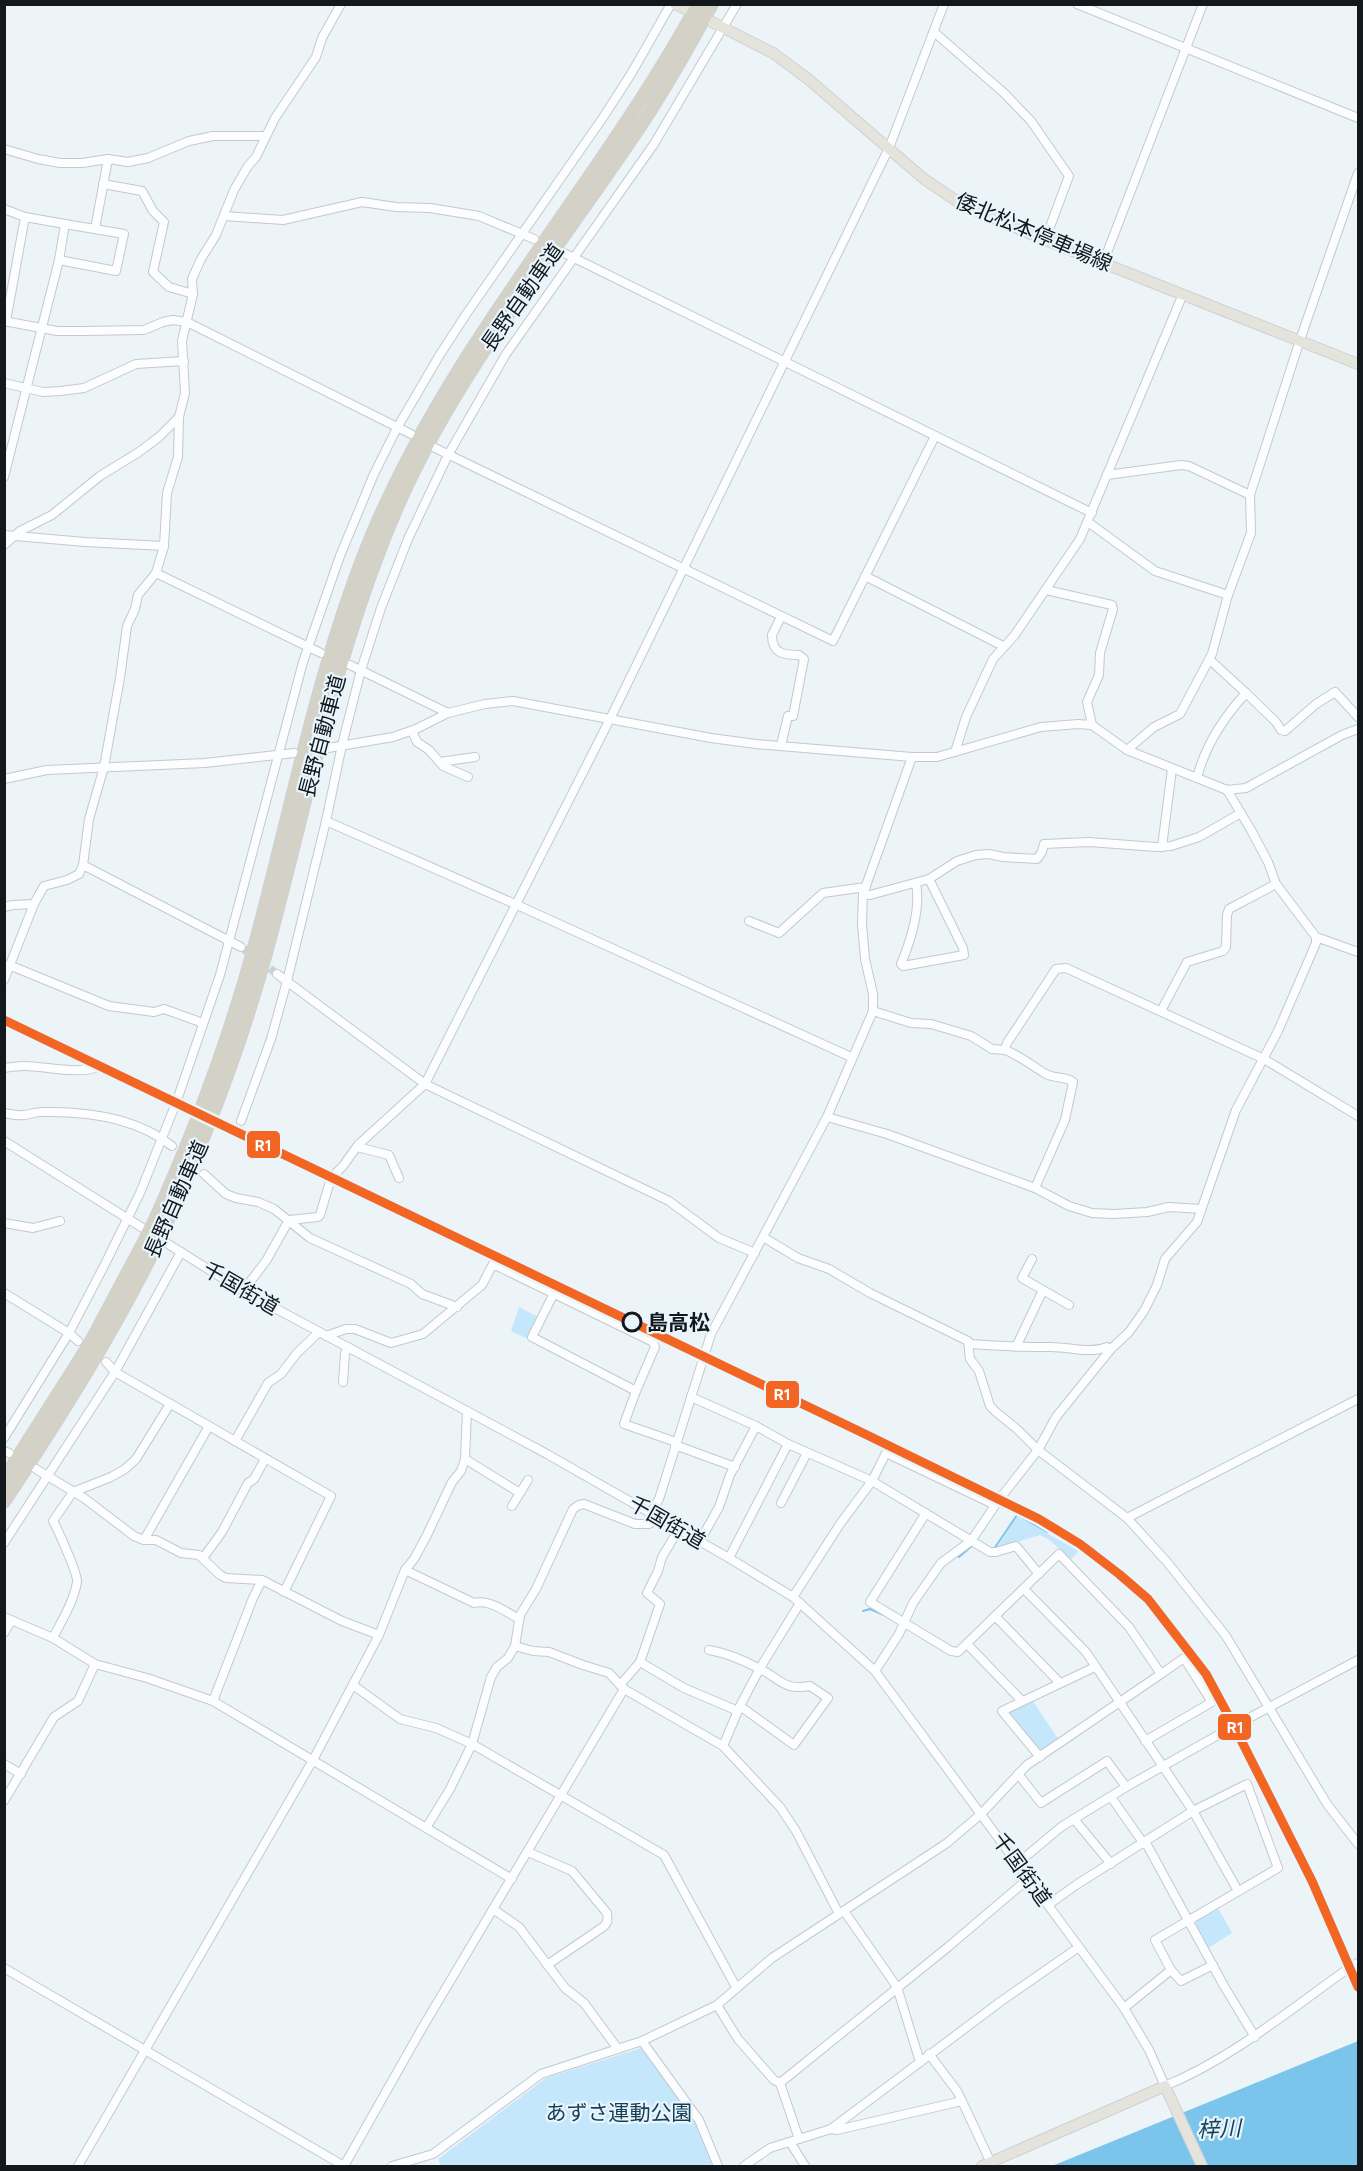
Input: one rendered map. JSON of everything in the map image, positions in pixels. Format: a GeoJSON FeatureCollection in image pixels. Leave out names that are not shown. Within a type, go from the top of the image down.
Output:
{"type":"FeatureCollection","features":[{"type":"Feature","properties":{"kind":"highway","name":"長野自動車道"},"geometry":{"type":"LineString","coordinates":[[209,1108],[254,948],[333,645],[358,572],[393,487],[421,432],[465,358],[632,115],[698,4]]}},
{"type":"Feature","properties":{"kind":"highway","name":"長野自動車道"},"geometry":{"type":"LineString","coordinates":[[4,1502],[77,1390],[120,1316],[240,1041],[266,953],[345,649],[369,576],[404,493],[432,438],[475,365],[643,122],[712,4]]}},
{"type":"Feature","properties":{"kind":"highway","name":"長野自動車道"},"geometry":{"type":"LineString","coordinates":[[4,1479],[151,1242]]}},
{"type":"Feature","properties":{"kind":"main road","name":"倭北松本停車場線"},"geometry":{"type":"LineString","coordinates":[[712,22],[773,53],[808,79],[924,178],[961,204],[1045,240],[1359,364]]}},
{"type":"Feature","properties":{"kind":"main road"},"geometry":{"type":"LineString","coordinates":[[986,2165],[1165,2086],[1202,2166]]}},
{"type":"Feature","properties":{"kind":"street"},"geometry":{"type":"LineString","coordinates":[[4,980],[34,904],[44,886],[79,874],[83,865],[89,819],[104,767],[127,626],[135,609],[138,595],[156,573],[164,546],[167,493],[178,458],[179,417],[185,393],[182,341],[193,294],[192,279],[216,235],[234,190],[256,157],[275,117],[316,57],[322,38],[341,4]]}},
{"type":"Feature","properties":{"kind":"street"},"geometry":{"type":"LineString","coordinates":[[241,1120],[271,1039],[326,821],[342,745],[362,670],[396,569],[448,455],[506,354],[654,144],[737,4]]}},
{"type":"Feature","properties":{"kind":"street"},"geometry":{"type":"LineString","coordinates":[[289,1220],[320,1215],[332,1178],[357,1147],[425,1084],[786,362],[889,148],[944,4]]}},
{"type":"Feature","properties":{"kind":"street"},"geometry":{"type":"LineString","coordinates":[[1077,4],[1359,118]]}},
{"type":"Feature","properties":{"kind":"street"},"geometry":{"type":"LineString","coordinates":[[1103,262],[1203,4]]}},
{"type":"Feature","properties":{"kind":"street"},"geometry":{"type":"LineString","coordinates":[[4,1438],[69,1333],[128,1218],[176,1103],[220,975],[303,662],[340,556],[374,474],[397,428],[450,339],[677,6]]}},
{"type":"Feature","properties":{"kind":"street"},"geometry":{"type":"LineString","coordinates":[[934,32],[1004,93],[1031,121],[1069,176],[1045,240]]}},
{"type":"Feature","properties":{"kind":"street"},"geometry":{"type":"LineString","coordinates":[[4,149],[60,163],[108,159],[128,162],[148,158],[189,141],[213,136],[265,136]]}},
{"type":"Feature","properties":{"kind":"street"},"geometry":{"type":"LineString","coordinates":[[95,229],[108,159]]}},
{"type":"Feature","properties":{"kind":"street"},"geometry":{"type":"LineString","coordinates":[[1127,750],[1154,727],[1180,714],[1210,660],[1228,596],[1251,533],[1250,495],[1300,340],[1359,173]]}},
{"type":"Feature","properties":{"kind":"street"},"geometry":{"type":"LineString","coordinates":[[103,184],[142,191],[153,211],[164,222],[153,272],[169,287],[193,294]]}},
{"type":"Feature","properties":{"kind":"street"},"geometry":{"type":"LineString","coordinates":[[224,216],[283,220],[362,202],[396,207],[430,208],[479,216],[534,239]]}},
{"type":"Feature","properties":{"kind":"street"},"geometry":{"type":"LineString","coordinates":[[4,209],[25,217],[124,234],[116,271],[59,260]]}},
{"type":"Feature","properties":{"kind":"street"},"geometry":{"type":"LineString","coordinates":[[25,217],[5,321],[57,331],[144,330],[173,320],[187,322],[411,434]]}},
{"type":"Feature","properties":{"kind":"street"},"geometry":{"type":"LineString","coordinates":[[4,477],[59,260],[65,224]]}},
{"type":"Feature","properties":{"kind":"street"},"geometry":{"type":"LineString","coordinates":[[562,252],[935,436],[1090,518],[1155,571],[1228,596]]}},
{"type":"Feature","properties":{"kind":"street"},"geometry":{"type":"LineString","coordinates":[[955,752],[966,717],[986,671],[1014,636],[1080,539],[1183,294]]}},
{"type":"Feature","properties":{"kind":"street"},"geometry":{"type":"LineString","coordinates":[[4,383],[43,392],[84,388],[136,364],[184,362]]}},
{"type":"Feature","properties":{"kind":"street"},"geometry":{"type":"LineString","coordinates":[[4,545],[9,536],[52,515],[100,476],[139,453],[179,417]]}},
{"type":"Feature","properties":{"kind":"street"},"geometry":{"type":"LineString","coordinates":[[435,448],[684,567],[833,642],[935,436]]}},
{"type":"Feature","properties":{"kind":"street"},"geometry":{"type":"LineString","coordinates":[[1107,475],[1181,465],[1189,466],[1250,495]]}},
{"type":"Feature","properties":{"kind":"street"},"geometry":{"type":"LineString","coordinates":[[9,536],[164,546]]}},
{"type":"Feature","properties":{"kind":"street"},"geometry":{"type":"LineString","coordinates":[[156,573],[321,653]]}},
{"type":"Feature","properties":{"kind":"street"},"geometry":{"type":"LineString","coordinates":[[865,576],[1004,646]]}},
{"type":"Feature","properties":{"kind":"street"},"geometry":{"type":"LineString","coordinates":[[1046,590],[1112,605],[1113,609],[1100,653],[1099,675],[1087,702],[1092,725]]}},
{"type":"Feature","properties":{"kind":"street"},"geometry":{"type":"LineString","coordinates":[[781,616],[772,635],[777,651],[783,655],[799,655],[804,659],[793,716],[788,716],[781,746]]}},
{"type":"Feature","properties":{"kind":"street"},"geometry":{"type":"LineString","coordinates":[[1210,660],[1276,722],[1281,730],[1285,731],[1316,704],[1335,692],[1359,717]]}},
{"type":"Feature","properties":{"kind":"street"},"geometry":{"type":"LineString","coordinates":[[350,665],[448,713]]}},
{"type":"Feature","properties":{"kind":"street"},"geometry":{"type":"LineString","coordinates":[[1197,778],[1203,757],[1223,721],[1246,693]]}},
{"type":"Feature","properties":{"kind":"street"},"geometry":{"type":"LineString","coordinates":[[328,748],[393,737],[412,731],[448,713],[485,704],[513,701],[711,738],[912,757],[937,757],[1041,727],[1078,724],[1092,725],[1127,750],[1227,790],[1246,788],[1342,735],[1359,729]]}},
{"type":"Feature","properties":{"kind":"street"},"geometry":{"type":"LineString","coordinates":[[412,731],[417,742],[429,750],[443,766],[468,777]]}},
{"type":"Feature","properties":{"kind":"street"},"geometry":{"type":"LineString","coordinates":[[4,779],[47,770],[178,765],[294,753]]}},
{"type":"Feature","properties":{"kind":"street"},"geometry":{"type":"LineString","coordinates":[[440,762],[475,757]]}},
{"type":"Feature","properties":{"kind":"street"},"geometry":{"type":"LineString","coordinates":[[426,1828],[450,1789],[472,1744],[491,1677],[497,1667],[508,1658],[514,1646],[519,1619],[536,1589],[573,1509],[585,1504],[635,1524],[649,1524],[655,1515],[711,1334],[827,1117],[873,1011],[873,994],[865,959],[862,924],[864,891],[912,757]]}},
{"type":"Feature","properties":{"kind":"street"},"geometry":{"type":"LineString","coordinates":[[1162,847],[1172,769]]}},
{"type":"Feature","properties":{"kind":"street"},"geometry":{"type":"LineString","coordinates":[[1227,790],[1268,862],[1276,884],[1316,937],[1359,952]]}},
{"type":"Feature","properties":{"kind":"street"},"geometry":{"type":"LineString","coordinates":[[749,921],[779,933],[823,893],[864,891],[870,895],[929,879],[957,861],[976,855],[989,854],[1037,859],[1044,844],[1089,842],[1162,847],[1199,837],[1240,813]]}},
{"type":"Feature","properties":{"kind":"street"},"geometry":{"type":"LineString","coordinates":[[326,821],[851,1058]]}},
{"type":"Feature","properties":{"kind":"street"},"geometry":{"type":"LineString","coordinates":[[83,865],[241,947]]}},
{"type":"Feature","properties":{"kind":"street"},"geometry":{"type":"LineString","coordinates":[[916,883],[916,907],[903,966],[964,955],[963,948],[929,879]]}},
{"type":"Feature","properties":{"kind":"street"},"geometry":{"type":"LineString","coordinates":[[1161,1011],[1187,962],[1224,951],[1229,909],[1276,884]]}},
{"type":"Feature","properties":{"kind":"street"},"geometry":{"type":"LineString","coordinates":[[4,908],[12,904],[34,904]]}},
{"type":"Feature","properties":{"kind":"street"},"geometry":{"type":"LineString","coordinates":[[875,1671],[904,1623],[913,1603],[941,1563],[971,1542],[1038,1450],[1056,1417],[1111,1349],[1129,1332],[1144,1311],[1157,1285],[1165,1259],[1197,1222],[1236,1110],[1264,1059],[1312,953],[1316,937]]}},
{"type":"Feature","properties":{"kind":"street"},"geometry":{"type":"LineString","coordinates":[[9,965],[109,1006],[154,1012],[164,1009],[203,1023]]}},
{"type":"Feature","properties":{"kind":"street"},"geometry":{"type":"LineString","coordinates":[[1005,1050],[1007,1043],[1056,969],[1066,968],[1264,1059],[1359,1116]]}},
{"type":"Feature","properties":{"kind":"street"},"geometry":{"type":"LineString","coordinates":[[276,974],[425,1084],[669,1201],[719,1238],[755,1253]]}},
{"type":"Feature","properties":{"kind":"street"},"geometry":{"type":"LineString","coordinates":[[873,1011],[910,1023],[931,1024],[971,1036],[992,1049],[1016,1054],[1045,1074],[1070,1079],[1073,1082],[1065,1120],[1035,1188]]}},
{"type":"Feature","properties":{"kind":"street"},"geometry":{"type":"LineString","coordinates":[[4,1068],[23,1066],[69,1070],[98,1067]]}},
{"type":"Feature","properties":{"kind":"street"},"geometry":{"type":"LineString","coordinates":[[4,1113],[24,1116],[37,1112],[69,1112],[115,1118],[162,1137],[172,1146]]}},
{"type":"Feature","properties":{"kind":"street"},"geometry":{"type":"LineString","coordinates":[[827,1117],[887,1134],[1035,1188],[1069,1206],[1092,1213],[1147,1212],[1169,1207],[1202,1209]]}},
{"type":"Feature","properties":{"kind":"street","name":"千国街道"},"geometry":{"type":"LineString","coordinates":[[4,1141],[243,1291],[679,1528],[797,1600],[875,1671],[1124,2008],[1149,2050],[1165,2086]]}},
{"type":"Feature","properties":{"kind":"street"},"geometry":{"type":"LineString","coordinates":[[357,1147],[389,1155],[399,1178]]}},
{"type":"Feature","properties":{"kind":"street"},"geometry":{"type":"LineString","coordinates":[[204,1174],[226,1194],[258,1202],[274,1209],[289,1220],[297,1230],[310,1238],[411,1284],[422,1294],[457,1306]]}},
{"type":"Feature","properties":{"kind":"street"},"geometry":{"type":"LineString","coordinates":[[243,1291],[267,1261],[289,1220]]}},
{"type":"Feature","properties":{"kind":"street"},"geometry":{"type":"LineString","coordinates":[[4,1223],[33,1228],[60,1221]]}},
{"type":"Feature","properties":{"kind":"street"},"geometry":{"type":"LineString","coordinates":[[763,1237],[798,1258],[829,1269],[870,1293],[964,1338],[970,1344],[1091,1350],[1107,1347],[1111,1349]]}},
{"type":"Feature","properties":{"kind":"street"},"geometry":{"type":"LineString","coordinates":[[4,1543],[115,1372],[181,1252]]}},
{"type":"Feature","properties":{"kind":"street"},"geometry":{"type":"LineString","coordinates":[[1032,1259],[1022,1278],[1069,1305]]}},
{"type":"Feature","properties":{"kind":"street"},"geometry":{"type":"LineString","coordinates":[[235,1441],[268,1383],[281,1374],[297,1353],[323,1334],[355,1329],[391,1343],[423,1334],[482,1285],[493,1264],[653,1342],[656,1347],[624,1424],[735,1467]]}},
{"type":"Feature","properties":{"kind":"street"},"geometry":{"type":"LineString","coordinates":[[1016,1347],[1042,1290]]}},
{"type":"Feature","properties":{"kind":"street"},"geometry":{"type":"LineString","coordinates":[[4,1293],[69,1333],[78,1341]]}},
{"type":"Feature","properties":{"kind":"street"},"geometry":{"type":"LineString","coordinates":[[554,1293],[532,1337],[636,1391]]}},
{"type":"Feature","properties":{"kind":"street"},"geometry":{"type":"LineString","coordinates":[[970,1344],[970,1359],[979,1371],[990,1406],[1038,1450],[1127,1518],[1167,1562],[1226,1636],[1327,1804],[1359,1844]]}},
{"type":"Feature","properties":{"kind":"street"},"geometry":{"type":"LineString","coordinates":[[343,1382],[345,1353],[348,1347]]}},
{"type":"Feature","properties":{"kind":"street"},"geometry":{"type":"LineString","coordinates":[[106,1362],[115,1372],[331,1496],[284,1592]]}},
{"type":"Feature","properties":{"kind":"street"},"geometry":{"type":"LineString","coordinates":[[691,1397],[756,1426],[807,1453],[872,1481],[990,1552],[1016,1546],[1039,1574]]}},
{"type":"Feature","properties":{"kind":"street"},"geometry":{"type":"LineString","coordinates":[[1127,1518],[1359,1399]]}},
{"type":"Feature","properties":{"kind":"street"},"geometry":{"type":"LineString","coordinates":[[53,1638],[68,1609],[77,1580],[53,1521],[73,1492],[125,1469],[143,1449],[170,1404]]}},
{"type":"Feature","properties":{"kind":"street"},"geometry":{"type":"LineString","coordinates":[[78,2166],[313,1760],[379,1635],[405,1570],[418,1552],[452,1482],[461,1471],[465,1459],[467,1411]]}},
{"type":"Feature","properties":{"kind":"street"},"geometry":{"type":"LineString","coordinates":[[144,1540],[209,1426]]}},
{"type":"Feature","properties":{"kind":"street"},"geometry":{"type":"LineString","coordinates":[[700,1541],[719,1507],[730,1475],[756,1426]]}},
{"type":"Feature","properties":{"kind":"street"},"geometry":{"type":"LineString","coordinates":[[729,1558],[788,1444]]}},
{"type":"Feature","properties":{"kind":"street"},"geometry":{"type":"LineString","coordinates":[[781,1503],[807,1453]]}},
{"type":"Feature","properties":{"kind":"street"},"geometry":{"type":"LineString","coordinates":[[723,1746],[739,1709],[797,1600],[840,1524],[872,1481],[886,1453],[995,1506]]}},
{"type":"Feature","properties":{"kind":"street"},"geometry":{"type":"LineString","coordinates":[[203,1558],[222,1532],[248,1483],[254,1479],[265,1459]]}},
{"type":"Feature","properties":{"kind":"street"},"geometry":{"type":"LineString","coordinates":[[465,1459],[520,1493]]}},
{"type":"Feature","properties":{"kind":"street"},"geometry":{"type":"LineString","coordinates":[[36,1469],[84,1498],[134,1536],[144,1540],[156,1540],[180,1553],[198,1555],[226,1578],[262,1580],[342,1621],[379,1635]]}},
{"type":"Feature","properties":{"kind":"street"},"geometry":{"type":"LineString","coordinates":[[512,1506],[528,1480]]}},
{"type":"Feature","properties":{"kind":"street"},"geometry":{"type":"LineString","coordinates":[[926,1513],[870,1602],[951,1651],[958,1652],[1059,1554],[1129,1627],[1161,1674]]}},
{"type":"Feature","properties":{"kind":"street"},"geometry":{"type":"LineString","coordinates":[[4,1968],[344,2166],[421,2030],[513,1879],[622,1687],[640,1662],[660,1604],[647,1593],[662,1557],[679,1528]]}},
{"type":"Feature","properties":{"kind":"street"},"geometry":{"type":"LineString","coordinates":[[405,1570],[474,1603],[493,1605],[519,1619]]}},
{"type":"Feature","properties":{"kind":"street"},"geometry":{"type":"LineString","coordinates":[[213,1701],[262,1580]]}},
{"type":"Feature","properties":{"kind":"street"},"geometry":{"type":"LineString","coordinates":[[1023,1589],[1086,1652],[1194,1811],[1238,1891]]}},
{"type":"Feature","properties":{"kind":"street"},"geometry":{"type":"LineString","coordinates":[[995,1616],[1060,1683]]}},
{"type":"Feature","properties":{"kind":"street"},"geometry":{"type":"LineString","coordinates":[[4,1633],[8,1619],[53,1638],[94,1664],[147,1678],[213,1701],[513,1879]]}},
{"type":"Feature","properties":{"kind":"street"},"geometry":{"type":"LineString","coordinates":[[967,1644],[1022,1701]]}},
{"type":"Feature","properties":{"kind":"street"},"geometry":{"type":"LineString","coordinates":[[514,1646],[549,1652],[609,1673],[622,1687],[723,1746],[780,1807],[796,1830],[841,1912],[897,1987],[920,2062]]}},
{"type":"Feature","properties":{"kind":"street"},"geometry":{"type":"LineString","coordinates":[[640,1662],[684,1688],[739,1709],[794,1745],[828,1698],[810,1686],[798,1688],[783,1685],[760,1668],[723,1653],[709,1650]]}},
{"type":"Feature","properties":{"kind":"street"},"geometry":{"type":"LineString","coordinates":[[392,2166],[433,2154],[541,2074],[642,2041],[717,2005],[772,1958],[947,1842],[981,1814],[1018,1774],[1040,1756],[1184,1658],[1212,1702],[1145,1741]]}},
{"type":"Feature","properties":{"kind":"street"},"geometry":{"type":"LineString","coordinates":[[1018,1863],[1061,1827],[1126,1787],[1269,1707],[1359,1660]]}},
{"type":"Feature","properties":{"kind":"street"},"geometry":{"type":"LineString","coordinates":[[4,1801],[54,1717],[78,1701],[94,1664]]}},
{"type":"Feature","properties":{"kind":"street"},"geometry":{"type":"LineString","coordinates":[[1040,1756],[1002,1711],[1095,1666]]}},
{"type":"Feature","properties":{"kind":"street"},"geometry":{"type":"LineString","coordinates":[[352,1685],[400,1719],[436,1728],[472,1744],[664,1855],[736,1987]]}},
{"type":"Feature","properties":{"kind":"street"},"geometry":{"type":"LineString","coordinates":[[1018,1774],[1041,1803],[1107,1761],[1126,1787]]}},
{"type":"Feature","properties":{"kind":"street"},"geometry":{"type":"LineString","coordinates":[[4,1764],[21,1773]]}},
{"type":"Feature","properties":{"kind":"street"},"geometry":{"type":"LineString","coordinates":[[1048,1905],[1194,1811],[1247,1784],[1278,1868],[1155,1940],[1171,1970],[1181,1981],[1213,1965]]}},
{"type":"Feature","properties":{"kind":"street"},"geometry":{"type":"LineString","coordinates":[[1111,1797],[1145,1843],[1256,2037]]}},
{"type":"Feature","properties":{"kind":"street"},"geometry":{"type":"LineString","coordinates":[[1074,1819],[1111,1864]]}},
{"type":"Feature","properties":{"kind":"street"},"geometry":{"type":"LineString","coordinates":[[528,1852],[572,1871],[607,1913],[607,1924],[548,1965]]}},
{"type":"Feature","properties":{"kind":"street"},"geometry":{"type":"LineString","coordinates":[[780,2083],[1028,1879]]}},
{"type":"Feature","properties":{"kind":"street"},"geometry":{"type":"LineString","coordinates":[[494,1909],[519,1927],[565,1988],[584,2003],[618,2049]]}},
{"type":"Feature","properties":{"kind":"street"},"geometry":{"type":"LineString","coordinates":[[744,2166],[770,2148],[831,2128],[929,2054],[1079,1947]]}},
{"type":"Feature","properties":{"kind":"street"},"geometry":{"type":"LineString","coordinates":[[1165,2086],[1221,2059],[1256,2037],[1346,1970],[1359,1963]]}},
{"type":"Feature","properties":{"kind":"street"},"geometry":{"type":"LineString","coordinates":[[1124,2008],[1171,1970]]}},
{"type":"Feature","properties":{"kind":"street"},"geometry":{"type":"LineString","coordinates":[[717,2005],[738,2039],[774,2080],[780,2083],[794,2140],[805,2166]]}},
{"type":"Feature","properties":{"kind":"street"},"geometry":{"type":"LineString","coordinates":[[642,2041],[699,2120],[718,2166]]}},
{"type":"Feature","properties":{"kind":"street"},"geometry":{"type":"LineString","coordinates":[[929,2054],[957,2091],[986,2165]]}},
{"type":"Feature","properties":{"kind":"street"},"geometry":{"type":"LineString","coordinates":[[831,2128],[837,2130],[962,2101]]}},
{"type":"Feature","properties":{"kind":"green space"},"geometry":{"type":"Polygon","coordinates":[[[519,1307],[538,1317],[528,1339],[511,1331],[519,1307]]]}},
{"type":"Feature","properties":{"kind":"green space"},"geometry":{"type":"Polygon","coordinates":[[[1017,1517],[1079,1551],[1070,1560],[1051,1541],[1040,1535],[997,1548],[1017,1517]]]}},
{"type":"Feature","properties":{"kind":"green space"},"geometry":{"type":"Polygon","coordinates":[[[1032,1700],[1059,1740],[1043,1751],[1036,1749],[1009,1716],[1009,1712],[1032,1700]]]}},
{"type":"Feature","properties":{"kind":"green space"},"geometry":{"type":"Polygon","coordinates":[[[1218,1908],[1232,1933],[1208,1948],[1196,1925],[1197,1919],[1218,1908]]]}},
{"type":"Feature","properties":{"kind":"green space","name":"あずさ運動公園"},"geometry":{"type":"Polygon","coordinates":[[[641,2048],[696,2123],[713,2166],[441,2166],[438,2159],[546,2078],[641,2048]]]}},
{"type":"Feature","properties":{"kind":"water","name":"梓川"},"geometry":{"type":"Polygon","coordinates":[[[1358,2041],[1358,2166],[1052,2166],[1358,2041]]]}},
{"type":"Feature","properties":{"kind":"waterway"},"geometry":{"type":"LineString","coordinates":[[994,1549],[1017,1515],[1047,1532]]}},
{"type":"Feature","properties":{"kind":"waterway"},"geometry":{"type":"LineString","coordinates":[[955,1554],[959,1557],[974,1544]]}},
{"type":"Feature","properties":{"kind":"waterway"},"geometry":{"type":"LineString","coordinates":[[863,1611],[870,1609],[884,1615],[885,1613]]}},
{"type":"Feature","properties":{"kind":"tunnel"},"geometry":{"type":"LineString","coordinates":[[241,947],[277,974]]}},
{"type":"Feature","properties":{"kind":"transit line","name":"R1"},"geometry":{"type":"LineString","coordinates":[[4,1020],[867,1435],[1039,1519],[1080,1544],[1148,1599],[1206,1674],[1312,1881],[1358,1987]]}},
{"type":"Feature","properties":{"kind":"place","name":"島高松"},"geometry":{"type":"Point","coordinates":[632,1322]}}]}
